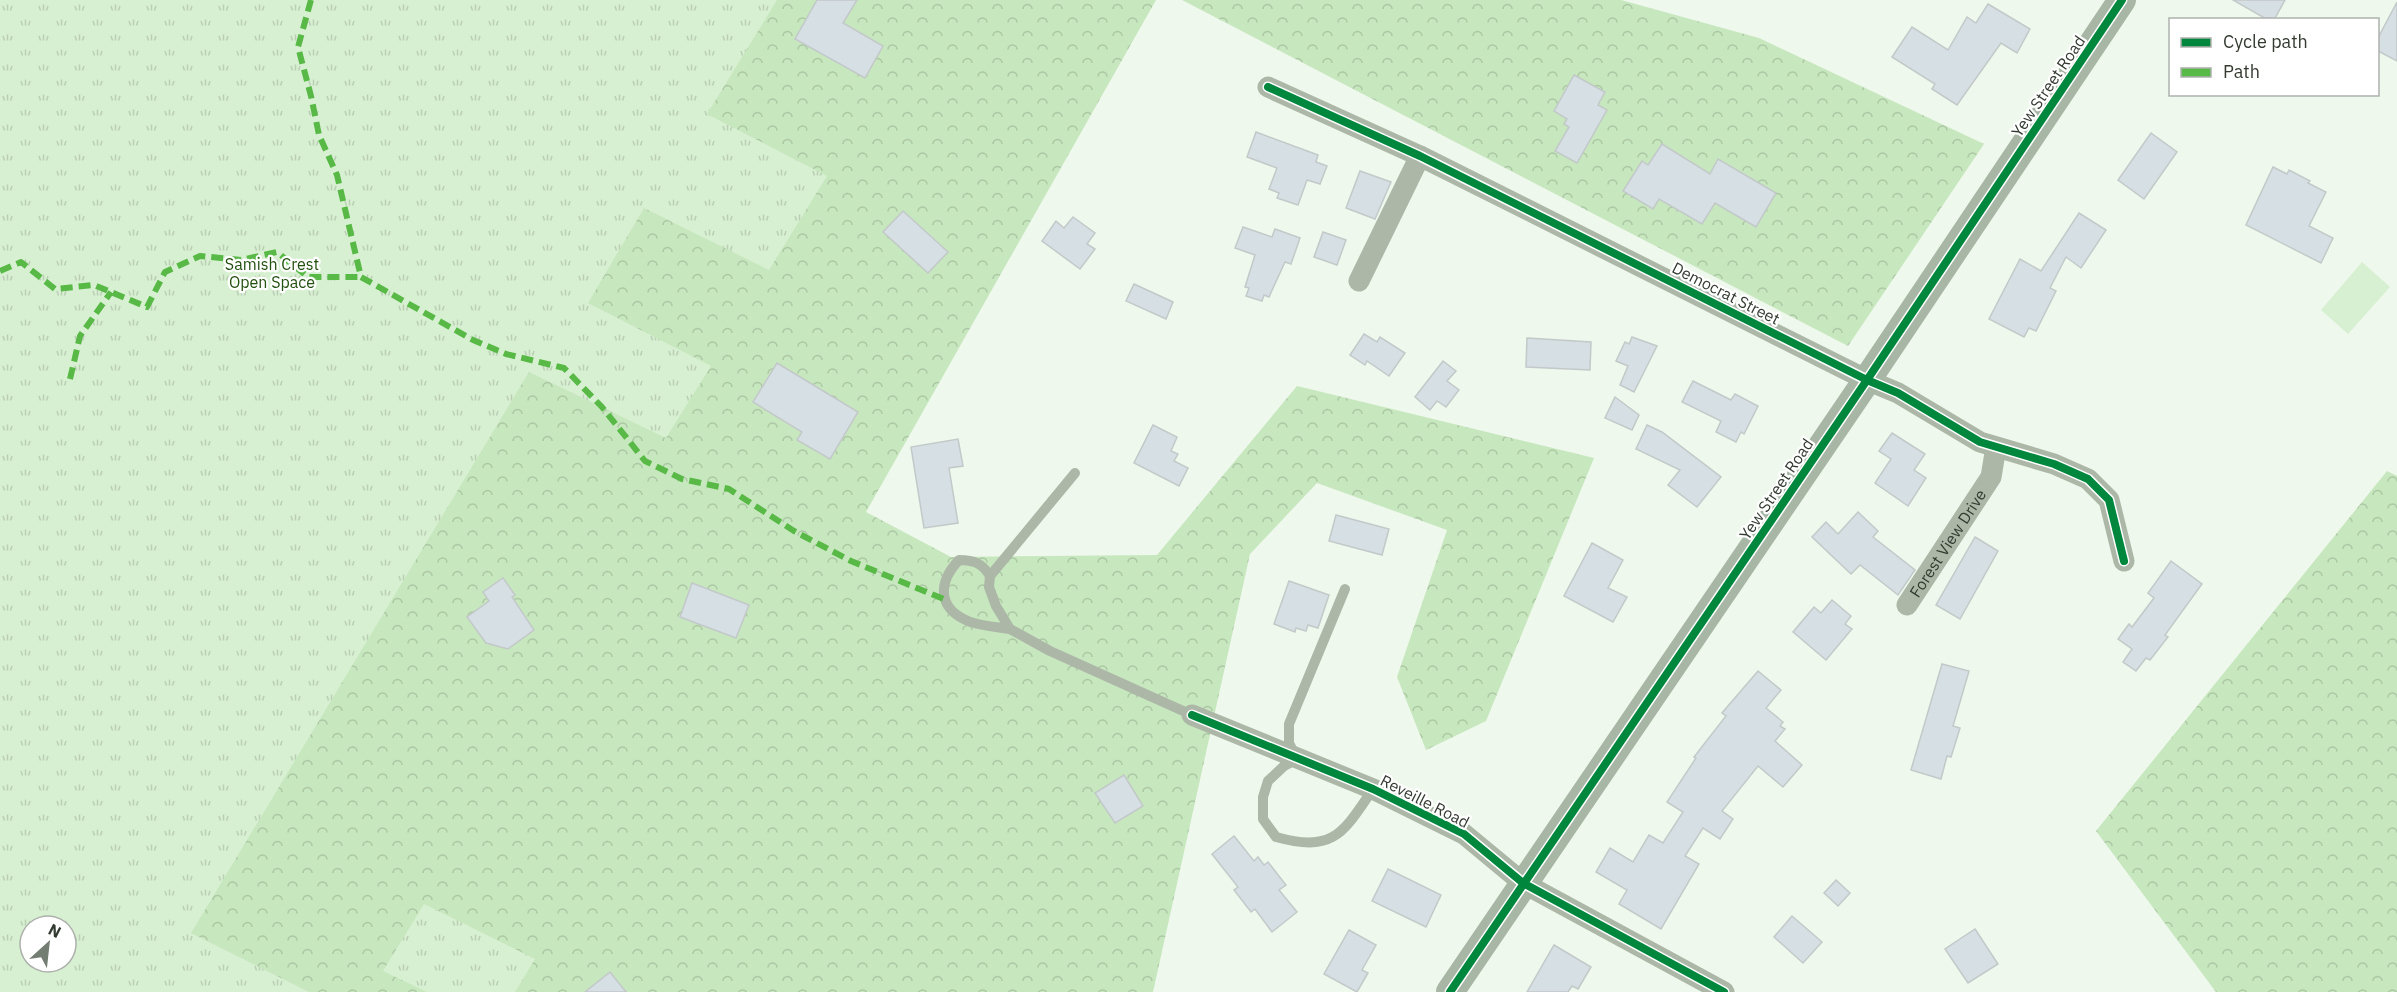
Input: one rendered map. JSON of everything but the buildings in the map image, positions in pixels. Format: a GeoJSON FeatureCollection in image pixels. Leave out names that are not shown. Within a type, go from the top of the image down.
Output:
{"type":"FeatureCollection","features":[{"type":"Feature","properties":{"kind":"street","name":"Yew Street Road"},"geometry":{"type":"LineString","coordinates":[[1450,992],[1867,380],[2122,0]]}},
{"type":"Feature","properties":{"kind":"street","name":"Democrat Street"},"geometry":{"type":"LineString","coordinates":[[1268,87],[1420,156],[1867,380],[1898,393],[1980,442],[2054,464],[2088,479],[2109,500],[2124,561]]}},
{"type":"Feature","properties":{"kind":"street"},"geometry":{"type":"LineString","coordinates":[[1359,281],[1420,156]]}},
{"type":"Feature","properties":{"kind":"street","name":"Forest View Drive"},"geometry":{"type":"LineString","coordinates":[[1907,605],[1991,477],[1996,447]]}},
{"type":"Feature","properties":{"kind":"street","name":"Reveille Road"},"geometry":{"type":"LineString","coordinates":[[1192,715],[1373,789],[1464,834],[1523,883],[1724,992]]}},
{"type":"Feature","properties":{"kind":"lane"},"geometry":{"type":"LineString","coordinates":[[1010,629],[996,606],[989,587],[990,576],[1075,473]]}},
{"type":"Feature","properties":{"kind":"lane"},"geometry":{"type":"LineString","coordinates":[[990,576],[985,568],[973,560],[959,561],[948,572],[943,586],[946,600],[955,614],[970,622],[1010,629],[1050,651],[1192,715]]}},
{"type":"Feature","properties":{"kind":"lane"},"geometry":{"type":"LineString","coordinates":[[1345,589],[1289,724],[1289,743],[1297,759],[1284,766],[1268,781],[1263,797],[1263,819],[1276,837],[1297,843],[1320,842],[1341,833],[1373,789]]}},
{"type":"Feature","properties":{"kind":"green space"},"geometry":{"type":"Polygon","coordinates":[[[0,0],[1156,0],[866,512],[951,557],[1157,555],[1297,386],[1594,458],[1486,721],[1426,750],[1397,677],[1447,530],[1317,483],[1250,554],[1153,992],[0,992],[0,0]]]}},
{"type":"Feature","properties":{"kind":"green space","name":"Samish Crest Open Space"},"geometry":{"type":"Polygon","coordinates":[[[0,0],[777,0],[707,114],[827,176],[769,270],[644,208],[588,303],[711,366],[666,438],[529,372],[191,933],[309,992],[0,992],[0,0]]]}},
{"type":"Feature","properties":{"kind":"green space"},"geometry":{"type":"Polygon","coordinates":[[[1182,0],[1621,0],[1759,38],[1984,144],[1848,346],[1182,0]]]}},
{"type":"Feature","properties":{"kind":"green space"},"geometry":{"type":"Polygon","coordinates":[[[2362,262],[2390,287],[2348,334],[2321,310],[2362,262]]]}},
{"type":"Feature","properties":{"kind":"green space"},"geometry":{"type":"Polygon","coordinates":[[[2387,471],[2397,476],[2397,992],[2216,992],[2096,831],[2387,471]]]}},
{"type":"Feature","properties":{"kind":"green space"},"geometry":{"type":"Polygon","coordinates":[[[424,904],[535,959],[515,992],[427,992],[383,971],[424,904]]]}},
{"type":"Feature","properties":{"kind":"marked path"},"geometry":{"type":"LineString","coordinates":[[311,0],[298,47],[319,135],[337,175],[361,277],[473,340],[506,354],[564,368],[602,407],[645,461],[682,479],[729,489],[794,531],[851,561],[946,600]]}},
{"type":"Feature","properties":{"kind":"marked path"},"geometry":{"type":"LineString","coordinates":[[0,271],[21,262],[55,289],[94,285],[147,307],[165,272],[200,256],[241,260],[277,252],[308,277],[361,277]]}},
{"type":"Feature","properties":{"kind":"marked path"},"geometry":{"type":"LineString","coordinates":[[70,379],[80,336],[111,292]]}},
{"type":"Feature","properties":{"kind":"cycle path"},"geometry":{"type":"LineString","coordinates":[[1450,992],[1867,380],[2122,0]]}},
{"type":"Feature","properties":{"kind":"cycle path"},"geometry":{"type":"LineString","coordinates":[[1268,87],[1420,156],[1867,380],[1898,393],[1980,442],[2054,464],[2088,479],[2109,500],[2124,561]]}},
{"type":"Feature","properties":{"kind":"cycle path"},"geometry":{"type":"LineString","coordinates":[[1192,715],[1373,789],[1464,834],[1523,883],[1724,992]]}}]}
